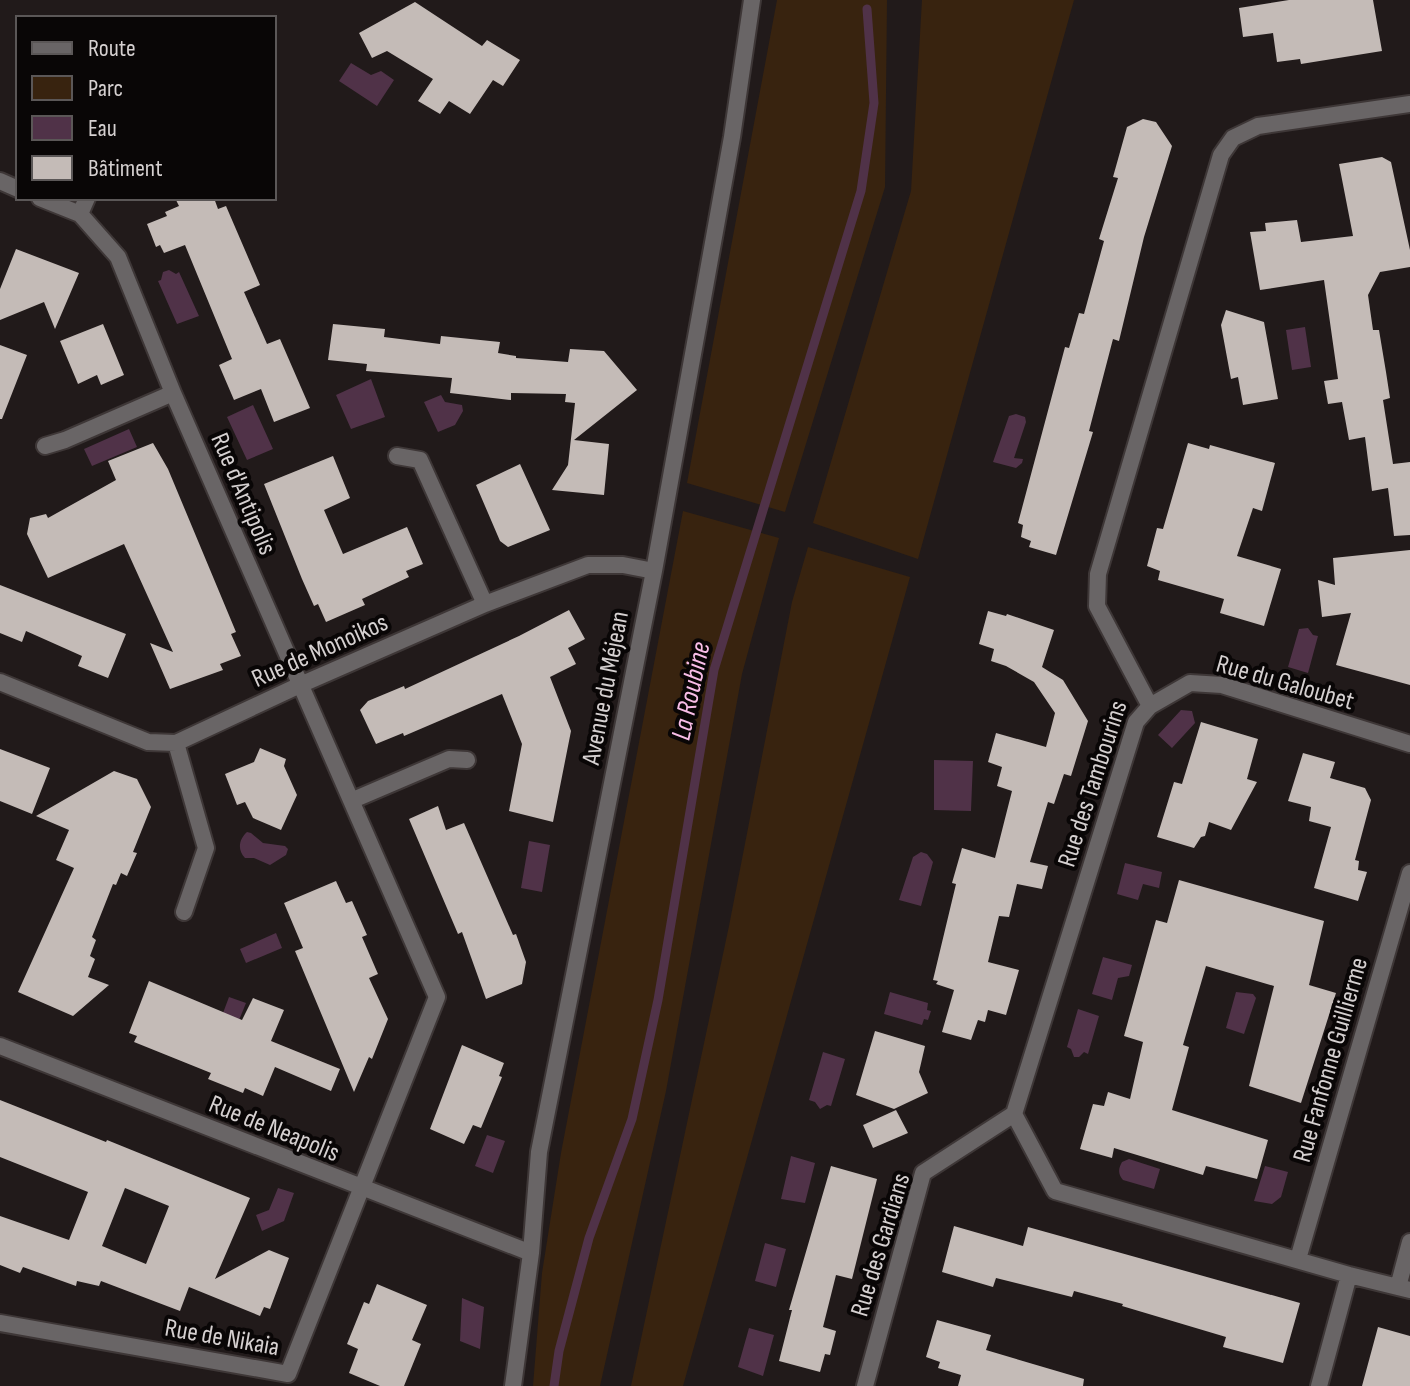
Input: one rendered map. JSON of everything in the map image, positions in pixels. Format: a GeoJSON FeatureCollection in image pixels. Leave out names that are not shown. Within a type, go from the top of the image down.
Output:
{"type":"FeatureCollection","features":[{"type":"Feature","properties":{"kind":"street","name":"Avenue du Méjean"},"geometry":{"type":"LineString","coordinates":[[513,1386],[531,1253],[539,1152],[654,571],[732,137],[752,0]]}},
{"type":"Feature","properties":{"kind":"street","name":"Rue des Tambourins"},"geometry":{"type":"LineString","coordinates":[[1014,1114],[1136,722],[1150,706],[1097,606],[1098,574],[1221,155],[1233,138],[1258,126],[1410,104]]}},
{"type":"Feature","properties":{"kind":"street","name":"Rue d'Antipolis"},"geometry":{"type":"LineString","coordinates":[[45,200],[80,214],[118,257],[173,393],[437,997],[361,1189]]}},
{"type":"Feature","properties":{"kind":"street"},"geometry":{"type":"LineString","coordinates":[[80,214],[86,200]]}},
{"type":"Feature","properties":{"kind":"street"},"geometry":{"type":"LineString","coordinates":[[45,446],[173,393]]}},
{"type":"Feature","properties":{"kind":"street"},"geometry":{"type":"LineString","coordinates":[[397,456],[420,460],[485,604]]}},
{"type":"Feature","properties":{"kind":"street","name":"Rue de Monoikos"},"geometry":{"type":"LineString","coordinates":[[176,743],[485,604],[588,565],[623,565],[654,571]]}},
{"type":"Feature","properties":{"kind":"street"},"geometry":{"type":"LineString","coordinates":[[0,682],[148,742],[176,743],[206,848],[184,912]]}},
{"type":"Feature","properties":{"kind":"street","name":"Rue du Galoubet"},"geometry":{"type":"LineString","coordinates":[[1150,706],[1190,683],[1222,685],[1410,744]]}},
{"type":"Feature","properties":{"kind":"street"},"geometry":{"type":"LineString","coordinates":[[353,800],[449,759],[467,760]]}},
{"type":"Feature","properties":{"kind":"street","name":"Rue Fanfonne Guillierme"},"geometry":{"type":"LineString","coordinates":[[1298,1259],[1410,873]]}},
{"type":"Feature","properties":{"kind":"street","name":"Rue de Neapolis"},"geometry":{"type":"LineString","coordinates":[[0,1046],[531,1253]]}},
{"type":"Feature","properties":{"kind":"street"},"geometry":{"type":"LineString","coordinates":[[1014,1114],[1055,1191],[1404,1288],[1410,1242]]}},
{"type":"Feature","properties":{"kind":"street","name":"Rue des Gardians"},"geometry":{"type":"LineString","coordinates":[[865,1386],[923,1173],[1014,1114]]}},
{"type":"Feature","properties":{"kind":"street","name":"Rue de Nikaia"},"geometry":{"type":"LineString","coordinates":[[0,1323],[288,1374],[361,1189]]}},
{"type":"Feature","properties":{"kind":"street"},"geometry":{"type":"LineString","coordinates":[[1319,1386],[1349,1275]]}},
{"type":"Feature","properties":{"kind":"green space"},"geometry":{"type":"Polygon","coordinates":[[[777,0],[887,0],[885,187],[785,512],[687,483],[777,0]]]}},
{"type":"Feature","properties":{"kind":"green space"},"geometry":{"type":"Polygon","coordinates":[[[922,0],[1074,0],[918,559],[813,523],[911,191],[922,0]]]}},
{"type":"Feature","properties":{"kind":"green space"},"geometry":{"type":"Polygon","coordinates":[[[683,511],[779,538],[742,674],[666,1091],[600,1386],[533,1386],[542,1273],[561,1153],[683,511]]]}},
{"type":"Feature","properties":{"kind":"green space"},"geometry":{"type":"Polygon","coordinates":[[[808,547],[910,577],[683,1386],[631,1386],[729,926],[792,602],[808,547]]]}},
{"type":"Feature","properties":{"kind":"water"},"geometry":{"type":"Polygon","coordinates":[[[351,63],[371,75],[381,71],[394,80],[377,106],[339,81],[351,63]]]}},
{"type":"Feature","properties":{"kind":"water"},"geometry":{"type":"Polygon","coordinates":[[[169,270],[176,274],[179,272],[199,316],[177,324],[158,281],[163,272],[169,270]]]}},
{"type":"Feature","properties":{"kind":"water"},"geometry":{"type":"Polygon","coordinates":[[[1305,327],[1311,367],[1292,370],[1286,330],[1305,327]]]}},
{"type":"Feature","properties":{"kind":"water"},"geometry":{"type":"Polygon","coordinates":[[[371,379],[385,417],[351,429],[336,395],[371,379]]]}},
{"type":"Feature","properties":{"kind":"water"},"geometry":{"type":"Polygon","coordinates":[[[441,395],[445,402],[462,405],[463,411],[455,425],[438,432],[424,402],[441,395]]]}},
{"type":"Feature","properties":{"kind":"water"},"geometry":{"type":"Polygon","coordinates":[[[253,405],[273,449],[247,460],[227,417],[253,405]]]}},
{"type":"Feature","properties":{"kind":"water"},"geometry":{"type":"Polygon","coordinates":[[[1016,414],[1025,417],[1026,422],[1014,458],[1023,459],[1016,468],[993,462],[1009,416],[1016,414]]]}},
{"type":"Feature","properties":{"kind":"water"},"geometry":{"type":"Polygon","coordinates":[[[129,429],[137,447],[92,466],[84,449],[129,429]]]}},
{"type":"Feature","properties":{"kind":"water"},"geometry":{"type":"Polygon","coordinates":[[[1308,628],[1318,636],[1308,673],[1288,667],[1299,629],[1308,628]]]}},
{"type":"Feature","properties":{"kind":"water"},"geometry":{"type":"Polygon","coordinates":[[[1181,710],[1192,711],[1195,723],[1172,748],[1158,735],[1181,710]]]}},
{"type":"Feature","properties":{"kind":"water"},"geometry":{"type":"Polygon","coordinates":[[[934,760],[973,761],[971,811],[934,810],[934,760]]]}},
{"type":"Feature","properties":{"kind":"water"},"geometry":{"type":"Polygon","coordinates":[[[247,832],[263,843],[285,846],[288,849],[286,855],[270,865],[254,858],[245,858],[240,845],[247,832]]]}},
{"type":"Feature","properties":{"kind":"water"},"geometry":{"type":"Polygon","coordinates":[[[529,841],[550,845],[542,892],[521,888],[529,841]]]}},
{"type":"Feature","properties":{"kind":"water"},"geometry":{"type":"Polygon","coordinates":[[[921,852],[933,862],[921,906],[899,900],[913,857],[921,852]]]}},
{"type":"Feature","properties":{"kind":"water"},"geometry":{"type":"Polygon","coordinates":[[[1125,863],[1162,872],[1159,888],[1143,884],[1138,900],[1117,894],[1125,863]]]}},
{"type":"Feature","properties":{"kind":"water"},"geometry":{"type":"Polygon","coordinates":[[[276,933],[282,948],[246,963],[240,949],[276,933]]]}},
{"type":"Feature","properties":{"kind":"water"},"geometry":{"type":"Polygon","coordinates":[[[1103,957],[1132,965],[1129,976],[1118,978],[1112,1000],[1092,994],[1103,957]]]}},
{"type":"Feature","properties":{"kind":"water"},"geometry":{"type":"Polygon","coordinates":[[[890,992],[928,1003],[927,1010],[931,1011],[928,1020],[924,1019],[922,1025],[884,1014],[890,992]]]}},
{"type":"Feature","properties":{"kind":"water"},"geometry":{"type":"Polygon","coordinates":[[[1236,992],[1253,994],[1256,998],[1244,1034],[1226,1028],[1236,992]]]}},
{"type":"Feature","properties":{"kind":"water"},"geometry":{"type":"Polygon","coordinates":[[[229,997],[246,1003],[233,1035],[217,1029],[229,997]]]}},
{"type":"Feature","properties":{"kind":"water"},"geometry":{"type":"Polygon","coordinates":[[[1078,1009],[1099,1016],[1088,1054],[1084,1052],[1074,1057],[1067,1047],[1078,1009]]]}},
{"type":"Feature","properties":{"kind":"water"},"geometry":{"type":"Polygon","coordinates":[[[823,1052],[845,1059],[831,1106],[820,1109],[809,1100],[823,1052]]]}},
{"type":"Feature","properties":{"kind":"water"},"geometry":{"type":"Polygon","coordinates":[[[487,1135],[505,1141],[493,1173],[475,1166],[487,1135]]]}},
{"type":"Feature","properties":{"kind":"water"},"geometry":{"type":"Polygon","coordinates":[[[791,1156],[815,1163],[805,1203],[781,1199],[791,1156]]]}},
{"type":"Feature","properties":{"kind":"water"},"geometry":{"type":"Polygon","coordinates":[[[1129,1159],[1160,1169],[1154,1189],[1123,1180],[1119,1174],[1120,1167],[1122,1162],[1129,1159]]]}},
{"type":"Feature","properties":{"kind":"water"},"geometry":{"type":"Polygon","coordinates":[[[1265,1166],[1288,1172],[1281,1197],[1272,1204],[1254,1201],[1265,1166]]]}},
{"type":"Feature","properties":{"kind":"water"},"geometry":{"type":"Polygon","coordinates":[[[278,1188],[294,1193],[284,1221],[262,1231],[256,1215],[269,1210],[278,1188]]]}},
{"type":"Feature","properties":{"kind":"water"},"geometry":{"type":"Polygon","coordinates":[[[765,1243],[786,1249],[776,1287],[755,1281],[765,1243]]]}},
{"type":"Feature","properties":{"kind":"water"},"geometry":{"type":"Polygon","coordinates":[[[462,1298],[484,1307],[480,1349],[460,1341],[462,1298]]]}},
{"type":"Feature","properties":{"kind":"water"},"geometry":{"type":"Polygon","coordinates":[[[749,1328],[774,1335],[763,1376],[738,1367],[749,1328]]]}},
{"type":"Feature","properties":{"kind":"building"},"geometry":{"type":"Polygon","coordinates":[[[1289,0],[1373,0],[1382,51],[1301,64],[1300,59],[1277,62],[1273,33],[1243,37],[1239,8],[1289,0]]]}},
{"type":"Feature","properties":{"kind":"building"},"geometry":{"type":"Polygon","coordinates":[[[415,2],[482,46],[487,40],[520,60],[503,86],[493,80],[470,114],[449,101],[440,114],[418,101],[433,79],[387,51],[372,58],[359,33],[415,2]]]}},
{"type":"Feature","properties":{"kind":"building"},"geometry":{"type":"Polygon","coordinates":[[[1143,119],[1156,122],[1172,146],[1144,237],[1119,341],[1113,339],[1089,431],[1093,432],[1056,555],[1029,547],[1031,541],[1021,537],[1023,525],[1018,523],[1065,347],[1069,348],[1079,313],[1084,314],[1104,241],[1099,239],[1118,178],[1113,177],[1127,127],[1143,119]]]}},
{"type":"Feature","properties":{"kind":"building"},"geometry":{"type":"Polygon","coordinates":[[[1382,157],[1391,162],[1410,250],[1410,267],[1380,272],[1368,295],[1373,330],[1379,330],[1390,398],[1383,400],[1393,464],[1410,462],[1410,535],[1394,536],[1388,488],[1372,491],[1365,437],[1349,440],[1342,402],[1328,404],[1324,381],[1338,379],[1324,280],[1260,290],[1250,232],[1266,231],[1265,223],[1297,220],[1301,242],[1353,236],[1339,164],[1382,157]]]}},
{"type":"Feature","properties":{"kind":"building"},"geometry":{"type":"Polygon","coordinates":[[[176,200],[215,200],[218,209],[226,206],[260,285],[244,292],[267,344],[280,339],[310,408],[274,422],[261,389],[234,400],[219,365],[232,359],[185,245],[164,253],[160,245],[156,247],[147,224],[167,216],[165,212],[179,206],[176,200]]]}},
{"type":"Feature","properties":{"kind":"building"},"geometry":{"type":"Polygon","coordinates":[[[16,249],[79,273],[55,329],[44,302],[0,320],[0,289],[16,249]]]}},
{"type":"Feature","properties":{"kind":"building"},"geometry":{"type":"Polygon","coordinates":[[[1226,310],[1264,322],[1278,399],[1243,405],[1238,377],[1231,379],[1221,325],[1226,310]]]}},
{"type":"Feature","properties":{"kind":"building"},"geometry":{"type":"Polygon","coordinates":[[[103,324],[124,375],[101,385],[97,375],[78,384],[60,341],[103,324]]]}},
{"type":"Feature","properties":{"kind":"building"},"geometry":{"type":"Polygon","coordinates":[[[333,324],[385,329],[384,337],[440,344],[441,336],[500,342],[498,353],[516,358],[568,362],[570,349],[604,351],[637,390],[574,440],[609,444],[604,495],[552,490],[568,465],[575,403],[565,402],[566,394],[511,393],[511,400],[450,393],[452,378],[366,371],[367,364],[328,360],[333,324]]]}},
{"type":"Feature","properties":{"kind":"building"},"geometry":{"type":"Polygon","coordinates":[[[0,345],[27,355],[2,419],[0,419],[0,345]]]}},
{"type":"Feature","properties":{"kind":"building"},"geometry":{"type":"Polygon","coordinates":[[[153,443],[168,469],[236,632],[231,634],[241,656],[220,664],[223,670],[170,689],[150,643],[173,652],[124,544],[48,578],[27,534],[30,518],[46,514],[48,518],[116,480],[108,461],[153,443]]]}},
{"type":"Feature","properties":{"kind":"building"},"geometry":{"type":"Polygon","coordinates":[[[1188,443],[1209,449],[1210,445],[1275,463],[1262,511],[1253,508],[1237,556],[1281,569],[1264,626],[1220,613],[1224,599],[1158,580],[1160,571],[1147,566],[1157,528],[1163,529],[1188,443]]]}},
{"type":"Feature","properties":{"kind":"building"},"geometry":{"type":"Polygon","coordinates":[[[333,456],[350,498],[324,510],[343,554],[407,527],[423,564],[406,571],[409,577],[362,599],[365,605],[326,622],[318,604],[314,606],[264,484],[333,456]]]}},
{"type":"Feature","properties":{"kind":"building"},"geometry":{"type":"Polygon","coordinates":[[[520,464],[550,530],[508,547],[500,541],[476,485],[520,464]]]}},
{"type":"Feature","properties":{"kind":"building"},"geometry":{"type":"Polygon","coordinates":[[[1410,550],[1410,685],[1336,665],[1351,613],[1322,617],[1318,580],[1335,585],[1333,558],[1410,550]]]}},
{"type":"Feature","properties":{"kind":"building"},"geometry":{"type":"Polygon","coordinates":[[[0,585],[126,634],[108,678],[78,666],[82,656],[26,631],[22,642],[0,633],[0,585]]]}},
{"type":"Feature","properties":{"kind":"building"},"geometry":{"type":"Polygon","coordinates":[[[569,610],[585,639],[568,648],[576,664],[550,677],[571,731],[553,822],[509,811],[522,744],[502,694],[404,736],[403,733],[376,744],[360,710],[368,701],[404,686],[405,689],[569,610]]]}},
{"type":"Feature","properties":{"kind":"building"},"geometry":{"type":"Polygon","coordinates":[[[988,611],[1054,630],[1042,667],[1063,680],[1088,721],[1071,776],[1064,774],[1054,804],[1048,802],[1030,862],[1048,866],[1042,889],[1017,884],[1009,917],[999,916],[988,962],[1019,970],[1006,1015],[988,1010],[985,1022],[978,1020],[971,1040],[942,1032],[954,990],[933,980],[956,884],[952,883],[962,848],[995,858],[1012,791],[997,786],[1002,767],[988,762],[996,733],[1046,747],[1055,713],[1034,682],[991,661],[994,649],[979,644],[988,611]]]}},
{"type":"Feature","properties":{"kind":"building"},"geometry":{"type":"Polygon","coordinates":[[[1201,722],[1258,739],[1247,779],[1257,782],[1231,830],[1209,822],[1205,836],[1194,848],[1157,837],[1174,782],[1182,784],[1201,722]]]}},
{"type":"Feature","properties":{"kind":"building"},"geometry":{"type":"Polygon","coordinates":[[[260,748],[286,759],[284,766],[297,795],[281,830],[253,818],[245,802],[237,805],[225,774],[254,762],[260,748]]]}},
{"type":"Feature","properties":{"kind":"building"},"geometry":{"type":"Polygon","coordinates":[[[0,749],[50,768],[32,814],[0,801],[0,749]]]}},
{"type":"Feature","properties":{"kind":"building"},"geometry":{"type":"Polygon","coordinates":[[[1303,753],[1335,762],[1330,778],[1365,788],[1371,800],[1355,860],[1359,861],[1358,870],[1367,872],[1358,901],[1314,888],[1331,827],[1309,821],[1311,807],[1288,801],[1303,753]]]}},
{"type":"Feature","properties":{"kind":"building"},"geometry":{"type":"Polygon","coordinates":[[[114,771],[137,779],[151,807],[127,876],[121,873],[116,885],[113,884],[92,937],[96,940],[90,956],[95,959],[88,977],[109,985],[73,1016],[18,992],[74,868],[56,860],[69,830],[36,816],[114,771]]]}},
{"type":"Feature","properties":{"kind":"building"},"geometry":{"type":"Polygon","coordinates":[[[438,806],[446,830],[464,823],[526,962],[522,984],[486,999],[462,932],[458,934],[409,819],[438,806]]]}},
{"type":"Feature","properties":{"kind":"building"},"geometry":{"type":"Polygon","coordinates":[[[1179,880],[1324,921],[1309,985],[1336,993],[1301,1103],[1249,1086],[1274,986],[1206,966],[1183,1045],[1189,1047],[1172,1110],[1268,1140],[1257,1179],[1206,1166],[1203,1175],[1114,1148],[1112,1158],[1080,1149],[1093,1104],[1104,1106],[1108,1092],[1130,1099],[1143,1042],[1124,1036],[1156,920],[1167,923],[1179,880]]]}},
{"type":"Feature","properties":{"kind":"building"},"geometry":{"type":"Polygon","coordinates":[[[336,881],[346,903],[352,901],[367,935],[362,937],[378,974],[369,978],[388,1019],[354,1092],[295,951],[303,948],[284,903],[336,881]]]}},
{"type":"Feature","properties":{"kind":"building"},"geometry":{"type":"Polygon","coordinates":[[[149,981],[242,1020],[253,998],[284,1010],[271,1041],[340,1069],[331,1091],[275,1067],[263,1096],[245,1088],[243,1093],[208,1079],[211,1073],[134,1042],[137,1036],[129,1033],[149,981]]]}},
{"type":"Feature","properties":{"kind":"building"},"geometry":{"type":"Polygon","coordinates":[[[875,1031],[925,1046],[919,1072],[928,1093],[894,1109],[856,1095],[875,1031]]]}},
{"type":"Feature","properties":{"kind":"building"},"geometry":{"type":"Polygon","coordinates":[[[462,1045],[504,1063],[499,1076],[502,1077],[481,1128],[473,1125],[464,1144],[430,1129],[462,1045]]]}},
{"type":"Feature","properties":{"kind":"building"},"geometry":{"type":"Polygon","coordinates":[[[0,1100],[250,1198],[215,1279],[269,1250],[289,1258],[270,1309],[264,1307],[260,1316],[189,1287],[180,1311],[101,1281],[99,1286],[77,1281],[76,1286],[23,1267],[20,1273],[0,1265],[0,1216],[69,1240],[88,1192],[0,1157],[0,1100]],[[125,1188],[102,1246],[146,1264],[169,1206],[125,1188]]]}},
{"type":"Feature","properties":{"kind":"building"},"geometry":{"type":"Polygon","coordinates":[[[896,1110],[908,1133],[873,1148],[863,1125],[896,1110]]]}},
{"type":"Feature","properties":{"kind":"building"},"geometry":{"type":"Polygon","coordinates":[[[831,1166],[877,1179],[852,1279],[836,1275],[823,1327],[836,1331],[830,1355],[825,1354],[820,1372],[779,1361],[792,1310],[789,1310],[831,1166]]]}},
{"type":"Feature","properties":{"kind":"building"},"geometry":{"type":"Polygon","coordinates":[[[954,1226],[1023,1246],[1028,1227],[1300,1303],[1283,1363],[1223,1347],[1226,1337],[1123,1304],[1074,1291],[1072,1297],[996,1278],[993,1287],[942,1272],[954,1226]]]}},
{"type":"Feature","properties":{"kind":"building"},"geometry":{"type":"Polygon","coordinates":[[[377,1284],[427,1305],[412,1340],[421,1344],[404,1386],[380,1386],[349,1373],[358,1349],[347,1344],[364,1302],[369,1304],[377,1284]]]}},
{"type":"Feature","properties":{"kind":"building"},"geometry":{"type":"Polygon","coordinates":[[[937,1320],[991,1335],[986,1350],[1084,1379],[1083,1386],[958,1386],[961,1375],[938,1368],[940,1362],[926,1357],[937,1320]]]}},
{"type":"Feature","properties":{"kind":"building"},"geometry":{"type":"Polygon","coordinates":[[[1378,1327],[1410,1336],[1410,1386],[1362,1386],[1378,1327]]]}},
{"type":"Feature","properties":{"kind":"waterway","name":"La Roubine"},"geometry":{"type":"LineString","coordinates":[[554,1386],[559,1351],[589,1238],[632,1119],[658,1000],[714,670],[861,191],[874,103],[867,9]]}}]}
